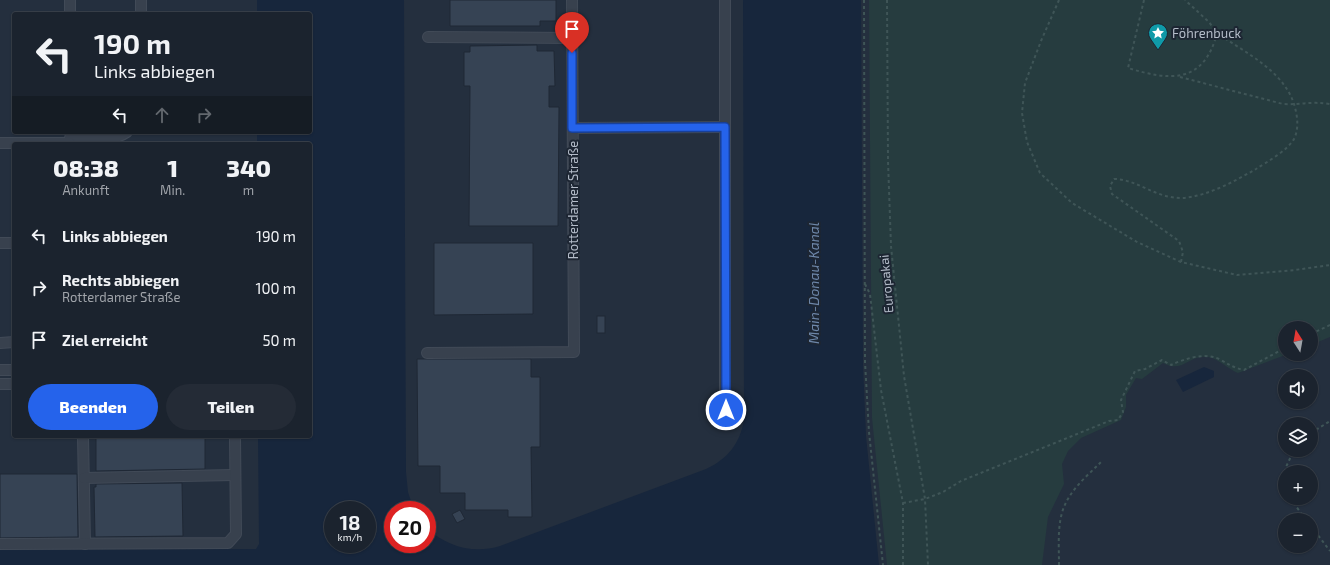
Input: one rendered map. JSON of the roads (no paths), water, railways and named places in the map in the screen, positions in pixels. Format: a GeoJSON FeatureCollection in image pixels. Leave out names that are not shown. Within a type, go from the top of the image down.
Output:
{"type":"FeatureCollection","features":[{"type":"Feature","properties":{"kind":"street"},"geometry":{"type":"LineString","coordinates":[[70,0],[70,12]]}},
{"type":"Feature","properties":{"kind":"street"},"geometry":{"type":"LineString","coordinates":[[141,0],[141,12]]}},
{"type":"Feature","properties":{"kind":"street","name":"Rotterdamer Straße"},"geometry":{"type":"LineString","coordinates":[[427,353],[574,352],[572,0]]}},
{"type":"Feature","properties":{"kind":"street"},"geometry":{"type":"LineString","coordinates":[[725,0],[726,410]]}},
{"type":"Feature","properties":{"kind":"street"},"geometry":{"type":"LineString","coordinates":[[428,37],[572,38]]}},
{"type":"Feature","properties":{"kind":"street"},"geometry":{"type":"LineString","coordinates":[[572,128],[725,127]]}},
{"type":"Feature","properties":{"kind":"street"},"geometry":{"type":"LineString","coordinates":[[18,142],[70,139],[109,139],[124,134]]}},
{"type":"Feature","properties":{"kind":"street"},"geometry":{"type":"LineString","coordinates":[[0,143],[12,142]]}},
{"type":"Feature","properties":{"kind":"street"},"geometry":{"type":"LineString","coordinates":[[0,243],[12,244]]}},
{"type":"Feature","properties":{"kind":"street"},"geometry":{"type":"LineString","coordinates":[[0,343],[12,342]]}},
{"type":"Feature","properties":{"kind":"street"},"geometry":{"type":"LineString","coordinates":[[0,370],[12,370]]}},
{"type":"Feature","properties":{"kind":"street"},"geometry":{"type":"LineString","coordinates":[[0,384],[12,384]]}},
{"type":"Feature","properties":{"kind":"street"},"geometry":{"type":"LineString","coordinates":[[83,438],[85,544]]}},
{"type":"Feature","properties":{"kind":"street"},"geometry":{"type":"LineString","coordinates":[[0,544],[228,543],[236,534],[234,438]]}},
{"type":"Feature","properties":{"kind":"street"},"geometry":{"type":"LineString","coordinates":[[84,478],[234,475]]}},
{"type":"Feature","properties":{"kind":"water","name":"Main-Donau-Kanal"},"geometry":{"type":"Polygon","coordinates":[[[257,0],[404,0],[406,472],[408,492],[411,501],[384,501],[384,553],[436,553],[436,536],[452,544],[471,549],[500,546],[706,469],[727,455],[736,443],[744,420],[743,0],[861,0],[863,365],[866,436],[879,565],[0,565],[0,550],[256,549],[259,544],[258,438],[312,438],[312,142],[257,142],[257,134],[312,134],[312,12],[257,12],[257,0]]]}},
{"type":"Feature","properties":{"kind":"water"},"geometry":{"type":"Polygon","coordinates":[[[1204,367],[1214,371],[1214,377],[1183,392],[1176,380],[1204,367]]]}},
{"type":"Feature","properties":{"kind":"place","name":"Föhrenbuck"},"geometry":{"type":"Point","coordinates":[1158,50]}}]}
